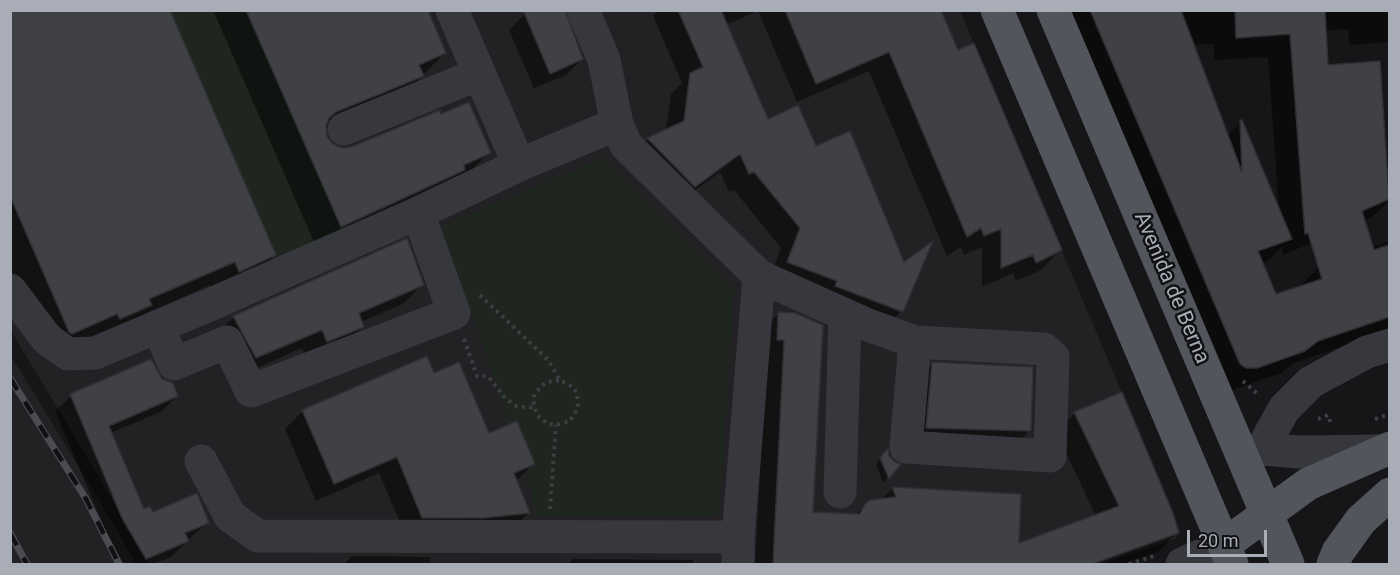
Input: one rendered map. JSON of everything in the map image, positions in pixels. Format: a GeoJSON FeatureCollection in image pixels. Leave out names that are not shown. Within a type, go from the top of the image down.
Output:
{"type":"FeatureCollection","features":[{"type":"Feature","properties":{"kind":"main road"},"geometry":{"type":"LineString","coordinates":[[997,10],[1228,555],[1266,514],[1308,484],[1386,450]]}},
{"type":"Feature","properties":{"kind":"main road","name":"Avenida de Berna"},"geometry":{"type":"LineString","coordinates":[[1053,10],[1252,454],[1266,514],[1288,564]]}},
{"type":"Feature","properties":{"kind":"main road"},"geometry":{"type":"LineString","coordinates":[[1333,564],[1338,552],[1360,520],[1389,494]]}},
{"type":"Feature","properties":{"kind":"street"},"geometry":{"type":"LineString","coordinates":[[452,10],[519,165]]}},
{"type":"Feature","properties":{"kind":"street"},"geometry":{"type":"LineString","coordinates":[[583,10],[604,60],[617,124],[626,145],[759,276],[868,325],[915,342],[1044,349],[1053,357],[1050,456],[906,447],[915,342]]}},
{"type":"Feature","properties":{"kind":"street"},"geometry":{"type":"LineString","coordinates":[[344,129],[479,74]]}},
{"type":"Feature","properties":{"kind":"street"},"geometry":{"type":"LineString","coordinates":[[10,290],[47,339],[68,354],[95,353],[418,213],[519,165],[617,124]]}},
{"type":"Feature","properties":{"kind":"street"},"geometry":{"type":"LineString","coordinates":[[158,326],[174,363],[227,342],[251,391],[454,313],[418,213]]}},
{"type":"Feature","properties":{"kind":"street"},"geometry":{"type":"LineString","coordinates":[[201,461],[230,516],[258,536],[551,551],[738,551],[759,276]]}},
{"type":"Feature","properties":{"kind":"street"},"geometry":{"type":"LineString","coordinates":[[840,492],[845,315]]}},
{"type":"Feature","properties":{"kind":"street"},"geometry":{"type":"LineString","coordinates":[[1252,454],[1284,409],[1311,382],[1367,352],[1389,345]]}},
{"type":"Feature","properties":{"kind":"street"},"geometry":{"type":"LineString","coordinates":[[1252,454],[1386,450]]}},
{"type":"Feature","properties":{"kind":"street"},"geometry":{"type":"LineString","coordinates":[[1182,564],[1228,555]]}},
{"type":"Feature","properties":{"kind":"path"},"geometry":{"type":"LineString","coordinates":[[443,282],[467,284],[548,360],[560,380]]}},
{"type":"Feature","properties":{"kind":"path"},"geometry":{"type":"LineString","coordinates":[[454,313],[477,376],[488,376],[506,399],[516,405],[534,408]]}},
{"type":"Feature","properties":{"kind":"path"},"geometry":{"type":"LineString","coordinates":[[1241,378],[1260,396],[1284,409]]}},
{"type":"Feature","properties":{"kind":"path"},"geometry":{"type":"LineString","coordinates":[[553,380],[560,380],[573,387],[579,401],[578,408],[570,421],[556,425],[541,420],[534,408],[533,400],[540,387],[553,380]]}},
{"type":"Feature","properties":{"kind":"path"},"geometry":{"type":"LineString","coordinates":[[551,551],[556,425]]}},
{"type":"Feature","properties":{"kind":"shaded area"},"geometry":{"type":"Polygon","coordinates":[[[11,11],[960,11],[1173,513],[1179,533],[1175,539],[1102,564],[149,564],[11,331],[11,11]]]}},
{"type":"Feature","properties":{"kind":"shaded area"},"geometry":{"type":"Polygon","coordinates":[[[170,11],[246,11],[298,129],[303,128],[311,160],[343,232],[278,260],[170,11]]]}},
{"type":"Feature","properties":{"kind":"shaded area"},"geometry":{"type":"Polygon","coordinates":[[[604,158],[734,289],[719,515],[536,517],[528,478],[441,226],[604,158]]]}},
{"type":"Feature","properties":{"kind":"shaded area"},"geometry":{"type":"Polygon","coordinates":[[[10,354],[113,523],[136,564],[11,564],[10,354]]]}},
{"type":"Feature","properties":{"kind":"building"},"geometry":{"type":"Polygon","coordinates":[[[10,10],[170,10],[276,255],[239,272],[235,262],[149,299],[152,305],[120,319],[117,314],[72,334],[69,332],[10,196],[10,10]]]}},
{"type":"Feature","properties":{"kind":"building"},"geometry":{"type":"Polygon","coordinates":[[[246,10],[428,10],[446,53],[419,65],[424,76],[336,112],[329,118],[326,126],[327,137],[333,144],[342,148],[351,147],[440,110],[441,114],[469,102],[491,153],[464,165],[465,170],[341,227],[246,10]]]}},
{"type":"Feature","properties":{"kind":"building"},"geometry":{"type":"Polygon","coordinates":[[[523,10],[565,10],[583,59],[550,74],[523,10]]]}},
{"type":"Feature","properties":{"kind":"building"},"geometry":{"type":"Polygon","coordinates":[[[678,10],[721,10],[768,119],[798,105],[816,146],[850,131],[904,262],[933,241],[903,312],[835,286],[837,281],[787,262],[800,228],[754,172],[749,174],[740,154],[695,187],[647,138],[684,121],[690,73],[703,67],[678,10]]]}},
{"type":"Feature","properties":{"kind":"building"},"geometry":{"type":"Polygon","coordinates":[[[785,10],[941,10],[958,50],[974,43],[1062,250],[1036,263],[1033,255],[1001,268],[1001,229],[984,236],[981,228],[967,237],[889,52],[816,84],[785,10]]]}},
{"type":"Feature","properties":{"kind":"building"},"geometry":{"type":"Polygon","coordinates":[[[1090,10],[1181,10],[1242,172],[1240,120],[1242,120],[1292,239],[1258,251],[1276,294],[1322,279],[1308,233],[1305,234],[1290,34],[1236,38],[1235,10],[1325,10],[1328,65],[1380,61],[1389,199],[1362,211],[1374,250],[1389,245],[1389,317],[1318,341],[1305,351],[1257,368],[1246,368],[1240,364],[1090,10]]]}},
{"type":"Feature","properties":{"kind":"building"},"geometry":{"type":"Polygon","coordinates":[[[407,238],[424,285],[359,313],[364,327],[327,342],[322,330],[256,358],[233,316],[407,238]]]}},
{"type":"Feature","properties":{"kind":"building"},"geometry":{"type":"Polygon","coordinates":[[[778,312],[795,313],[823,325],[813,512],[860,514],[870,500],[896,497],[892,487],[1021,494],[1019,543],[1119,506],[1074,412],[1122,392],[1173,513],[1179,533],[1092,564],[773,564],[784,340],[777,340],[778,312]]]}},
{"type":"Feature","properties":{"kind":"building"},"geometry":{"type":"Polygon","coordinates":[[[427,356],[434,373],[459,362],[489,433],[517,421],[535,464],[514,473],[530,513],[483,518],[422,518],[397,457],[334,484],[302,410],[427,356]]]}},
{"type":"Feature","properties":{"kind":"building"},"geometry":{"type":"Polygon","coordinates":[[[151,359],[162,379],[173,383],[178,396],[109,426],[144,509],[150,506],[153,512],[197,493],[209,523],[185,533],[189,541],[146,559],[122,518],[70,394],[151,359]]]}},
{"type":"Feature","properties":{"kind":"building"},"geometry":{"type":"Polygon","coordinates":[[[932,362],[1033,367],[1031,431],[926,428],[932,362]]]}},
{"type":"Feature","properties":{"kind":"building"},"geometry":{"type":"Polygon","coordinates":[[[888,448],[889,456],[901,464],[889,479],[880,458],[888,448]]]}},
{"type":"Feature","properties":{"kind":"railway"},"geometry":{"type":"LineString","coordinates":[[10,378],[86,499],[119,564]]}},
{"type":"Feature","properties":{"kind":"railway"},"geometry":{"type":"LineString","coordinates":[[10,533],[27,564]]}}]}
